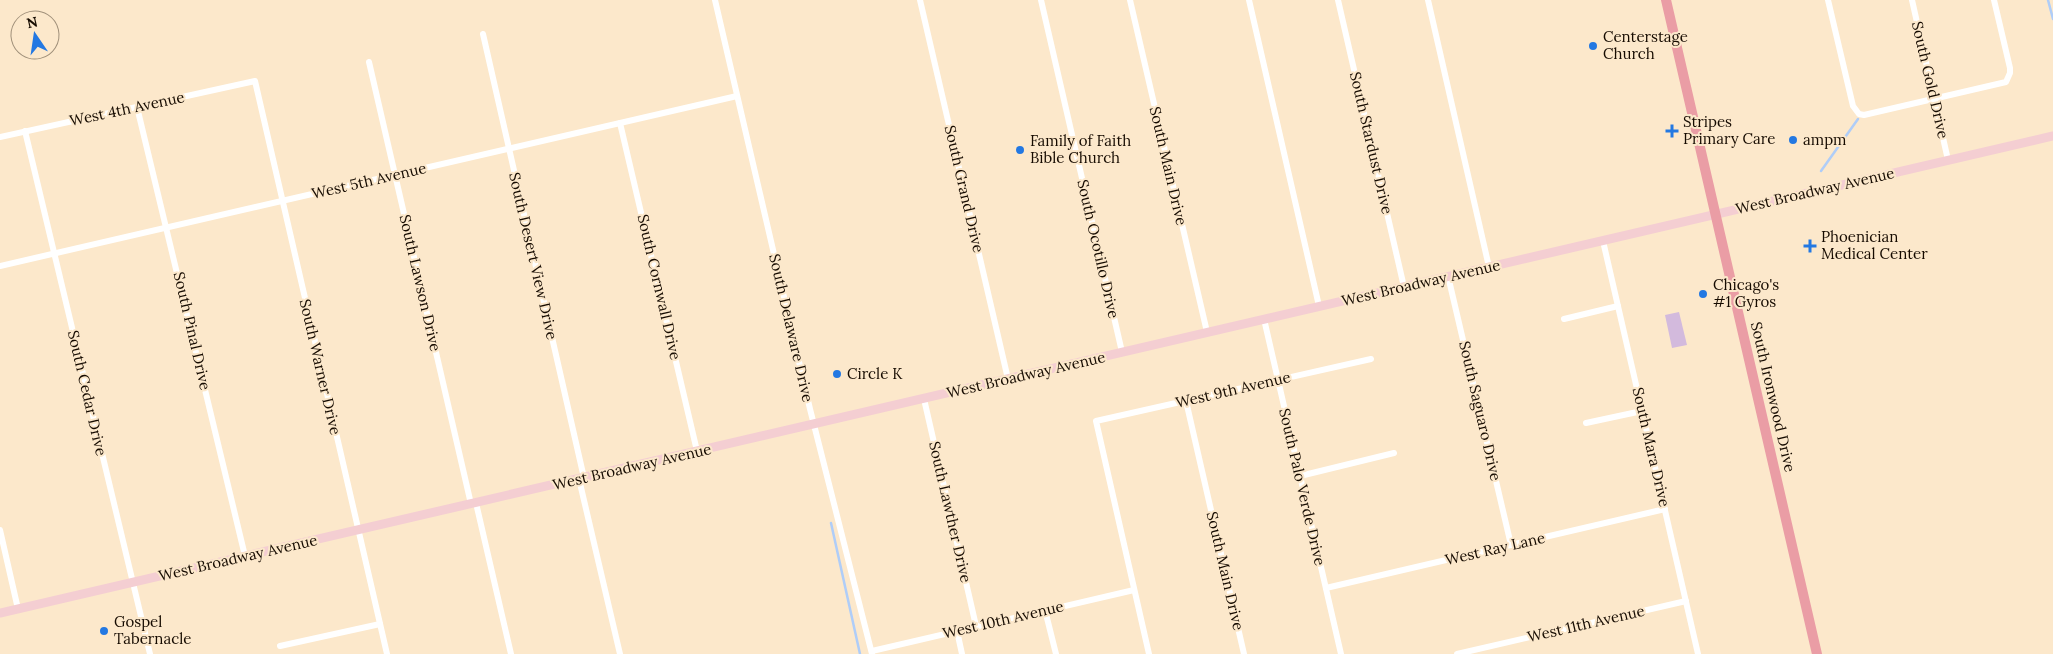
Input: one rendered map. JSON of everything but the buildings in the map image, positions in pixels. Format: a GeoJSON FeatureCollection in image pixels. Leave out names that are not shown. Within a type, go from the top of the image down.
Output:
{"type":"FeatureCollection","features":[{"type":"Feature","properties":{"kind":"main road","name":"South Ironwood Drive"},"geometry":{"type":"LineString","coordinates":[[1666,0],[1817,654]]}},
{"type":"Feature","properties":{"kind":"main road","name":"West Broadway Avenue"},"geometry":{"type":"LineString","coordinates":[[0,613],[2053,136]]}},
{"type":"Feature","properties":{"kind":"street","name":"South Delaware Drive"},"geometry":{"type":"LineString","coordinates":[[715,0],[814,424],[872,652]]}},
{"type":"Feature","properties":{"kind":"street","name":"South Grand Drive"},"geometry":{"type":"LineString","coordinates":[[920,0],[1008,379]]}},
{"type":"Feature","properties":{"kind":"street","name":"South Ocotillo Drive"},"geometry":{"type":"LineString","coordinates":[[1041,0],[1122,352]]}},
{"type":"Feature","properties":{"kind":"street","name":"South Main Drive"},"geometry":{"type":"LineString","coordinates":[[1130,0],[1207,332]]}},
{"type":"Feature","properties":{"kind":"street"},"geometry":{"type":"LineString","coordinates":[[1249,0],[1319,306]]}},
{"type":"Feature","properties":{"kind":"street","name":"South Stardust Drive"},"geometry":{"type":"LineString","coordinates":[[1338,0],[1404,286]]}},
{"type":"Feature","properties":{"kind":"street"},"geometry":{"type":"LineString","coordinates":[[1428,0],[1489,267]]}},
{"type":"Feature","properties":{"kind":"street"},"geometry":{"type":"LineString","coordinates":[[1828,0],[1853,106],[1859,114],[1871,115],[2001,85],[2008,78],[2010,68],[1994,0]]}},
{"type":"Feature","properties":{"kind":"street","name":"South Gold Drive"},"geometry":{"type":"LineString","coordinates":[[1912,0],[1948,160]]}},
{"type":"Feature","properties":{"kind":"street","name":"South Desert View Drive"},"geometry":{"type":"LineString","coordinates":[[483,34],[620,654]]}},
{"type":"Feature","properties":{"kind":"street","name":"South Lawson Drive"},"geometry":{"type":"LineString","coordinates":[[369,62],[473,504],[511,654]]}},
{"type":"Feature","properties":{"kind":"street","name":"West 4th Avenue"},"geometry":{"type":"LineString","coordinates":[[0,137],[255,81]]}},
{"type":"Feature","properties":{"kind":"street","name":"South Warner Drive"},"geometry":{"type":"LineString","coordinates":[[255,81],[386,654]]}},
{"type":"Feature","properties":{"kind":"street","name":"West 5th Avenue"},"geometry":{"type":"LineString","coordinates":[[0,266],[737,96]]}},
{"type":"Feature","properties":{"kind":"street","name":"South Pinal Drive"},"geometry":{"type":"LineString","coordinates":[[138,106],[245,556]]}},
{"type":"Feature","properties":{"kind":"street","name":"South Cornwall Drive"},"geometry":{"type":"LineString","coordinates":[[620,123],[697,451]]}},
{"type":"Feature","properties":{"kind":"street","name":"South Cedar Drive"},"geometry":{"type":"LineString","coordinates":[[25,131],[150,654]]}},
{"type":"Feature","properties":{"kind":"street","name":"South Mara Drive"},"geometry":{"type":"LineString","coordinates":[[1603,241],[1698,654]]}},
{"type":"Feature","properties":{"kind":"street","name":"South Saguaro Drive"},"geometry":{"type":"LineString","coordinates":[[1448,276],[1511,545]]}},
{"type":"Feature","properties":{"kind":"street"},"geometry":{"type":"LineString","coordinates":[[1564,319],[1618,306]]}},
{"type":"Feature","properties":{"kind":"street","name":"South Palo Verde Drive"},"geometry":{"type":"LineString","coordinates":[[1264,319],[1341,654]]}},
{"type":"Feature","properties":{"kind":"street","name":"West 9th Avenue"},"geometry":{"type":"LineString","coordinates":[[1134,590],[1096,421],[1371,359]]}},
{"type":"Feature","properties":{"kind":"street","name":"South Lawther Drive"},"geometry":{"type":"LineString","coordinates":[[924,398],[976,626]]}},
{"type":"Feature","properties":{"kind":"street","name":"South Main Drive"},"geometry":{"type":"LineString","coordinates":[[1186,400],[1244,654]]}},
{"type":"Feature","properties":{"kind":"street"},"geometry":{"type":"LineString","coordinates":[[1586,423],[1642,411]]}},
{"type":"Feature","properties":{"kind":"street"},"geometry":{"type":"LineString","coordinates":[[1300,476],[1394,453]]}},
{"type":"Feature","properties":{"kind":"street","name":"West Ray Lane"},"geometry":{"type":"LineString","coordinates":[[1326,588],[1665,509]]}},
{"type":"Feature","properties":{"kind":"street"},"geometry":{"type":"LineString","coordinates":[[0,530],[18,609]]}},
{"type":"Feature","properties":{"kind":"street"},"geometry":{"type":"LineString","coordinates":[[1134,590],[1149,654]]}},
{"type":"Feature","properties":{"kind":"street","name":"West 10th Avenue"},"geometry":{"type":"LineString","coordinates":[[872,652],[1134,590]]}},
{"type":"Feature","properties":{"kind":"street","name":"West 11th Avenue"},"geometry":{"type":"LineString","coordinates":[[1457,654],[1686,601]]}},
{"type":"Feature","properties":{"kind":"street"},"geometry":{"type":"LineString","coordinates":[[1046,610],[1056,654]]}},
{"type":"Feature","properties":{"kind":"street"},"geometry":{"type":"LineString","coordinates":[[280,646],[380,624]]}},
{"type":"Feature","properties":{"kind":"street"},"geometry":{"type":"LineString","coordinates":[[957,631],[962,654]]}},
{"type":"Feature","properties":{"kind":"shaded area"},"geometry":{"type":"Polygon","coordinates":[[[1679,312],[1687,345],[1672,348],[1665,315],[1679,312]]]}},
{"type":"Feature","properties":{"kind":"waterway"},"geometry":{"type":"LineString","coordinates":[[2048,0],[2053,19]]}},
{"type":"Feature","properties":{"kind":"waterway"},"geometry":{"type":"LineString","coordinates":[[1821,171],[1858,119]]}},
{"type":"Feature","properties":{"kind":"waterway"},"geometry":{"type":"LineString","coordinates":[[831,523],[860,654]]}},
{"type":"Feature","properties":{"kind":"place","name":"Centerstage Church"},"geometry":{"type":"Point","coordinates":[1593,46]}},
{"type":"Feature","properties":{"kind":"place","name":"Stripes Primary Care"},"geometry":{"type":"Point","coordinates":[1672,131]}},
{"type":"Feature","properties":{"kind":"place","name":"ampm"},"geometry":{"type":"Point","coordinates":[1793,140]}},
{"type":"Feature","properties":{"kind":"place","name":"Family of Faith Bible Church"},"geometry":{"type":"Point","coordinates":[1020,150]}},
{"type":"Feature","properties":{"kind":"place","name":"Phoenician Medical Center"},"geometry":{"type":"Point","coordinates":[1810,246]}},
{"type":"Feature","properties":{"kind":"place","name":"Chicago's #1 Gyros"},"geometry":{"type":"Point","coordinates":[1703,294]}},
{"type":"Feature","properties":{"kind":"place","name":"Circle K"},"geometry":{"type":"Point","coordinates":[837,374]}},
{"type":"Feature","properties":{"kind":"place","name":"Gospel Tabernacle"},"geometry":{"type":"Point","coordinates":[104,631]}}]}
